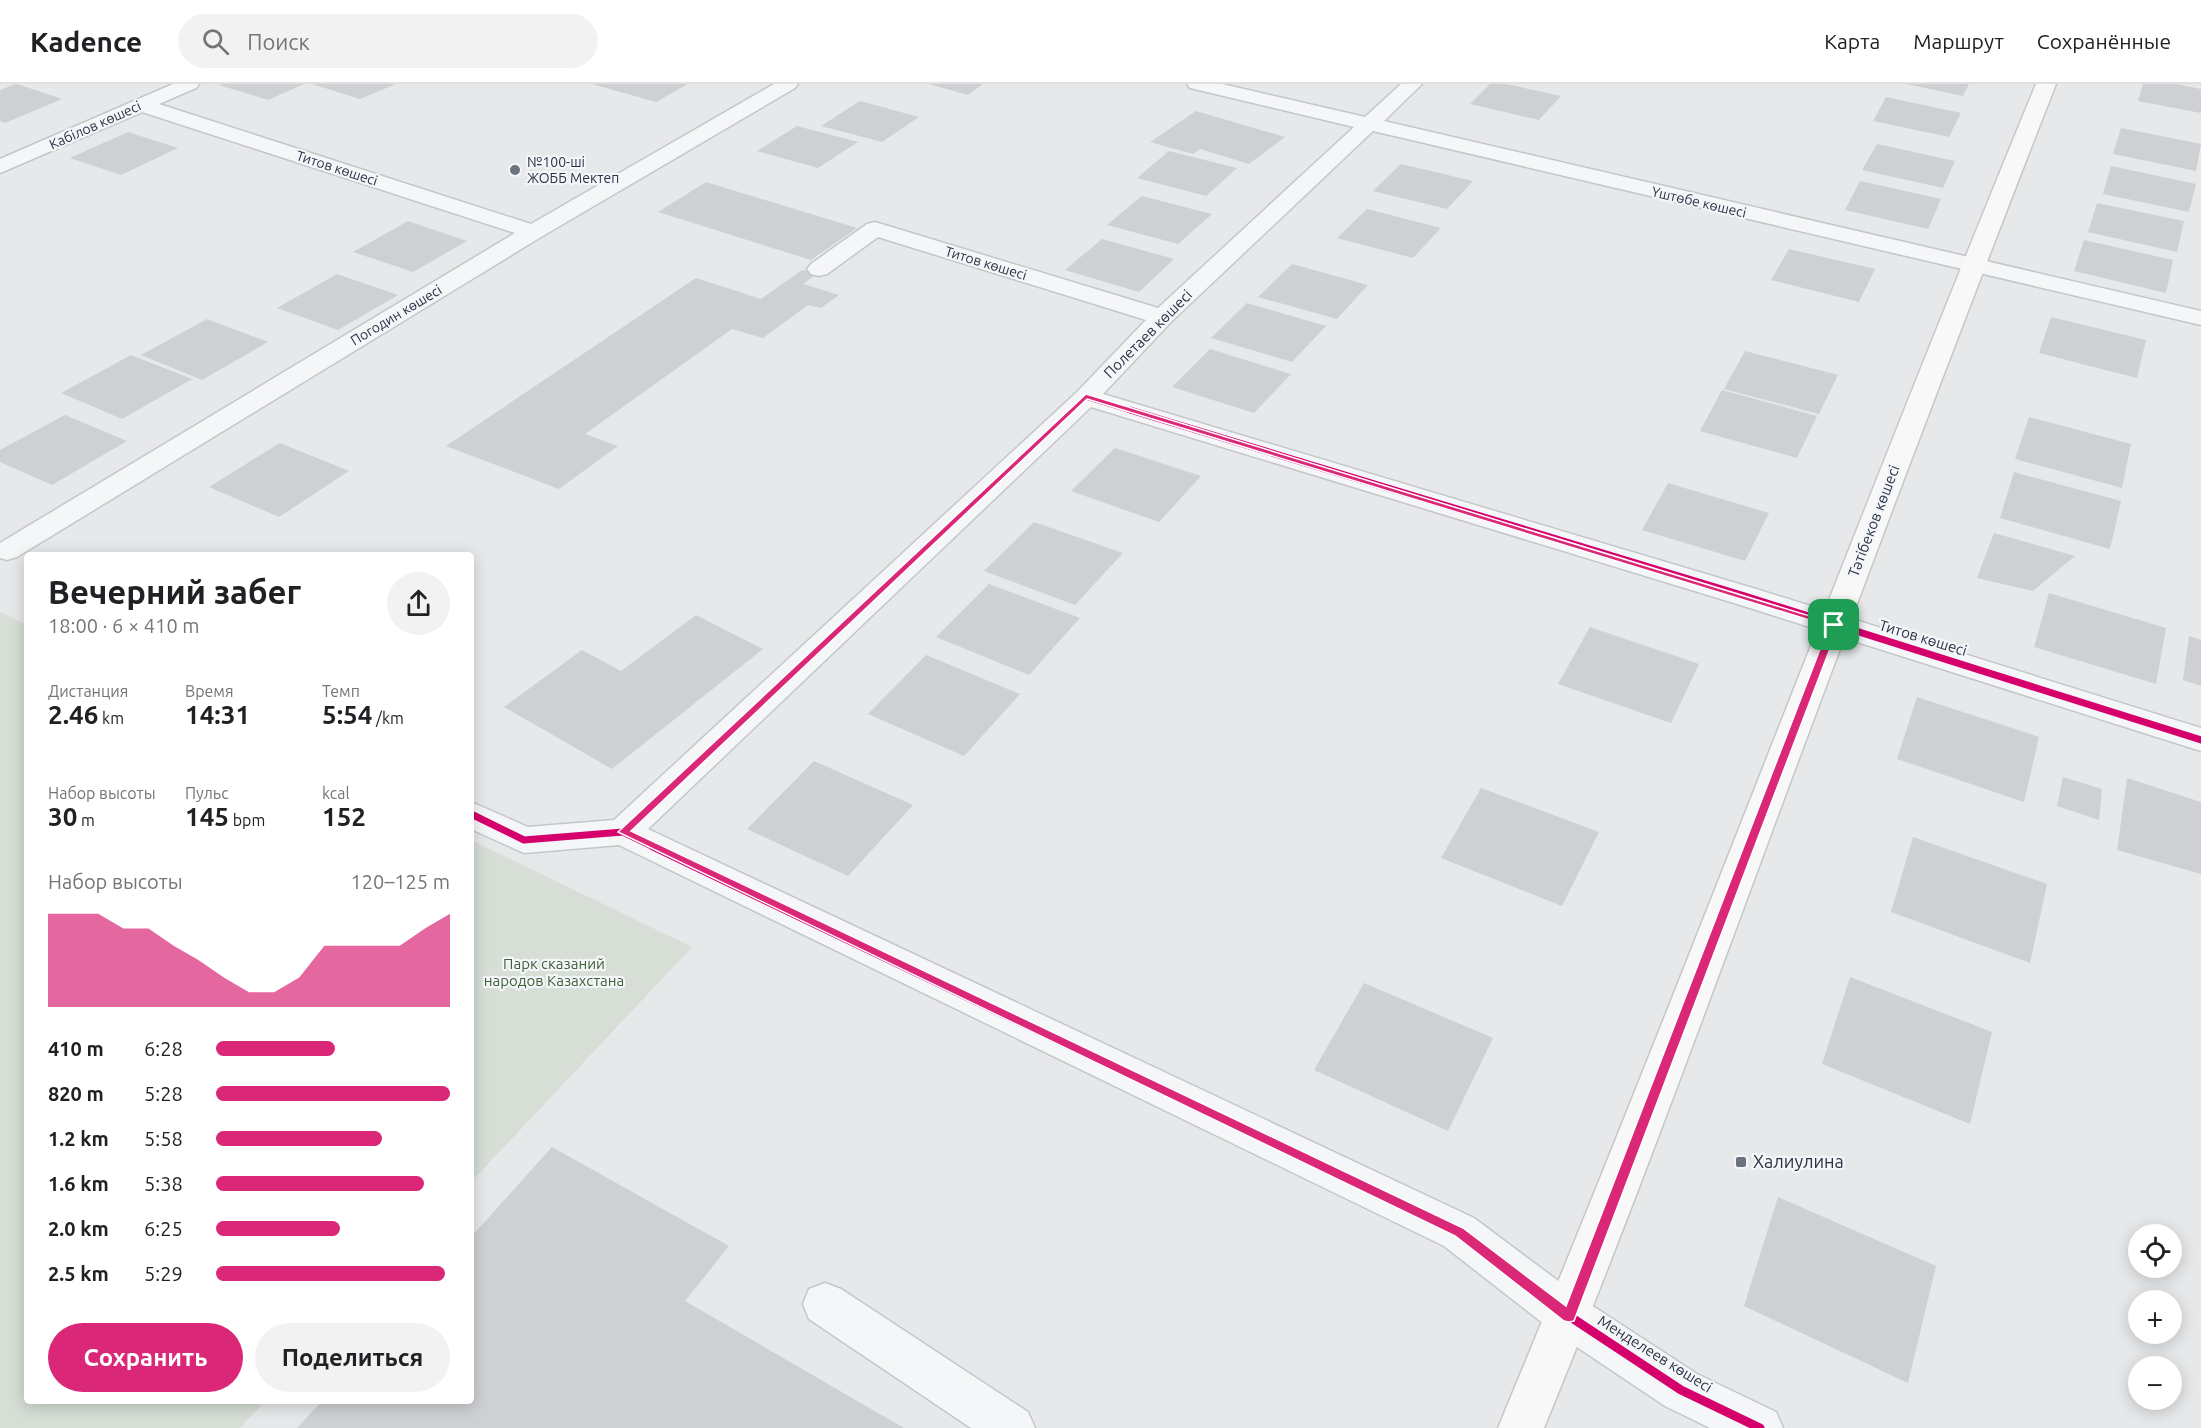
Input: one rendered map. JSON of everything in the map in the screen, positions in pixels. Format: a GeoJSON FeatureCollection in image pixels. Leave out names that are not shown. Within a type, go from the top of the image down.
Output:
{"type":"FeatureCollection","features":[{"type":"Feature","properties":{"kind":"main road","name":"Тәтібеков көшесі"},"geometry":{"type":"LineString","coordinates":[[1521,1428],[1569,1316],[1972,266],[2046,84]]}},
{"type":"Feature","properties":{"kind":"street","name":"Кабілов көшесі"},"geometry":{"type":"LineString","coordinates":[[0,167],[189,84]]}},
{"type":"Feature","properties":{"kind":"street","name":"Погодин көшесі"},"geometry":{"type":"LineString","coordinates":[[11,552],[533,232],[788,84]]}},
{"type":"Feature","properties":{"kind":"street","name":"Үштөбе көшесі"},"geometry":{"type":"LineString","coordinates":[[1197,84],[2201,318]]}},
{"type":"Feature","properties":{"kind":"street","name":"Полетаев көшесі"},"geometry":{"type":"LineString","coordinates":[[623,832],[1086,396],[1162,317],[1412,84]]}},
{"type":"Feature","properties":{"kind":"street","name":"Титов көшесі"},"geometry":{"type":"LineString","coordinates":[[141,105],[533,232]]}},
{"type":"Feature","properties":{"kind":"street","name":"Титов көшесі"},"geometry":{"type":"LineString","coordinates":[[819,269],[875,229],[1162,317]]}},
{"type":"Feature","properties":{"kind":"street","name":"Титов көшесі"},"geometry":{"type":"LineString","coordinates":[[1086,396],[2201,740]]}},
{"type":"Feature","properties":{"kind":"street"},"geometry":{"type":"LineString","coordinates":[[474,815],[524,840],[623,832]]}},
{"type":"Feature","properties":{"kind":"street","name":"Менделеев көшесі"},"geometry":{"type":"LineString","coordinates":[[623,832],[1459,1232],[1569,1316],[1682,1390],[1760,1428]]}},
{"type":"Feature","properties":{"kind":"street"},"geometry":{"type":"LineString","coordinates":[[825,1305],[1012,1428]]}},
{"type":"Feature","properties":{"kind":"green space"},"geometry":{"type":"Polygon","coordinates":[[[0,612],[24,624],[24,1404],[262,1404],[240,1428],[0,1428],[0,612]]]}},
{"type":"Feature","properties":{"kind":"green space","name":"Парк сказаний народов Казахстана"},"geometry":{"type":"Polygon","coordinates":[[[474,841],[692,947],[474,1179],[474,841]]]}},
{"type":"Feature","properties":{"kind":"building"},"geometry":{"type":"Polygon","coordinates":[[[15,84],[62,99],[5,123],[0,121],[0,90],[15,84]]]}},
{"type":"Feature","properties":{"kind":"building"},"geometry":{"type":"Polygon","coordinates":[[[304,84],[268,100],[219,85],[304,84]]]}},
{"type":"Feature","properties":{"kind":"building"},"geometry":{"type":"Polygon","coordinates":[[[312,84],[396,84],[360,99],[312,84]]]}},
{"type":"Feature","properties":{"kind":"building"},"geometry":{"type":"Polygon","coordinates":[[[592,84],[688,84],[656,102],[592,84]]]}},
{"type":"Feature","properties":{"kind":"building"},"geometry":{"type":"Polygon","coordinates":[[[929,84],[983,84],[968,95],[929,84]]]}},
{"type":"Feature","properties":{"kind":"building"},"geometry":{"type":"Polygon","coordinates":[[[1490,84],[1506,84],[1561,96],[1539,120],[1470,104],[1490,84]]]}},
{"type":"Feature","properties":{"kind":"building"},"geometry":{"type":"Polygon","coordinates":[[[1906,84],[1969,84],[1963,96],[1906,84]]]}},
{"type":"Feature","properties":{"kind":"building"},"geometry":{"type":"Polygon","coordinates":[[[2143,84],[2176,84],[2201,89],[2201,113],[2138,101],[2143,84]]]}},
{"type":"Feature","properties":{"kind":"building"},"geometry":{"type":"Polygon","coordinates":[[[1886,97],[1961,113],[1949,137],[1873,121],[1886,97]]]}},
{"type":"Feature","properties":{"kind":"building"},"geometry":{"type":"Polygon","coordinates":[[[860,101],[919,117],[882,142],[821,126],[860,101]]]}},
{"type":"Feature","properties":{"kind":"building"},"geometry":{"type":"Polygon","coordinates":[[[1196,111],[1285,137],[1249,164],[1200,149],[1193,154],[1150,142],[1196,111]]]}},
{"type":"Feature","properties":{"kind":"building"},"geometry":{"type":"Polygon","coordinates":[[[797,126],[858,142],[818,168],[757,151],[797,126]]]}},
{"type":"Feature","properties":{"kind":"building"},"geometry":{"type":"Polygon","coordinates":[[[2121,128],[2201,144],[2196,171],[2113,154],[2121,128]]]}},
{"type":"Feature","properties":{"kind":"building"},"geometry":{"type":"Polygon","coordinates":[[[128,132],[178,148],[121,175],[70,158],[128,132]]]}},
{"type":"Feature","properties":{"kind":"building"},"geometry":{"type":"Polygon","coordinates":[[[1877,144],[1955,161],[1943,188],[1862,170],[1877,144]]]}},
{"type":"Feature","properties":{"kind":"building"},"geometry":{"type":"Polygon","coordinates":[[[1169,151],[1237,168],[1206,196],[1137,178],[1169,151]]]}},
{"type":"Feature","properties":{"kind":"building"},"geometry":{"type":"Polygon","coordinates":[[[1401,164],[1473,181],[1447,209],[1373,191],[1401,164]]]}},
{"type":"Feature","properties":{"kind":"building"},"geometry":{"type":"Polygon","coordinates":[[[2111,166],[2196,184],[2189,212],[2103,194],[2111,166]]]}},
{"type":"Feature","properties":{"kind":"building"},"geometry":{"type":"Polygon","coordinates":[[[1860,181],[1941,199],[1928,229],[1845,210],[1860,181]]]}},
{"type":"Feature","properties":{"kind":"building"},"geometry":{"type":"Polygon","coordinates":[[[706,182],[857,228],[811,260],[658,212],[706,182]]]}},
{"type":"Feature","properties":{"kind":"building"},"geometry":{"type":"Polygon","coordinates":[[[1142,196],[1212,214],[1178,244],[1107,225],[1142,196]]]}},
{"type":"Feature","properties":{"kind":"building"},"geometry":{"type":"Polygon","coordinates":[[[2097,203],[2184,221],[2177,252],[2088,232],[2097,203]]]}},
{"type":"Feature","properties":{"kind":"building"},"geometry":{"type":"Polygon","coordinates":[[[1367,209],[1441,228],[1413,258],[1337,238],[1367,209]]]}},
{"type":"Feature","properties":{"kind":"building"},"geometry":{"type":"Polygon","coordinates":[[[408,221],[467,241],[413,272],[353,252],[408,221]]]}},
{"type":"Feature","properties":{"kind":"building"},"geometry":{"type":"Polygon","coordinates":[[[1102,239],[1174,259],[1139,292],[1065,270],[1102,239]]]}},
{"type":"Feature","properties":{"kind":"building"},"geometry":{"type":"Polygon","coordinates":[[[2084,240],[2173,260],[2166,293],[2074,271],[2084,240]]]}},
{"type":"Feature","properties":{"kind":"building"},"geometry":{"type":"Polygon","coordinates":[[[1789,249],[1875,269],[1859,302],[1771,280],[1789,249]]]}},
{"type":"Feature","properties":{"kind":"building"},"geometry":{"type":"Polygon","coordinates":[[[1292,264],[1368,285],[1337,319],[1258,297],[1292,264]]]}},
{"type":"Feature","properties":{"kind":"building"},"geometry":{"type":"Polygon","coordinates":[[[802,270],[817,274],[803,284],[839,295],[821,308],[808,305],[763,338],[732,329],[585,434],[618,446],[559,489],[446,446],[696,278],[761,299],[802,270]]]}},
{"type":"Feature","properties":{"kind":"building"},"geometry":{"type":"Polygon","coordinates":[[[337,274],[398,295],[338,330],[277,308],[337,274]]]}},
{"type":"Feature","properties":{"kind":"building"},"geometry":{"type":"Polygon","coordinates":[[[1247,303],[1326,326],[1292,362],[1211,338],[1247,303]]]}},
{"type":"Feature","properties":{"kind":"building"},"geometry":{"type":"Polygon","coordinates":[[[2051,317],[2146,340],[2137,378],[2039,353],[2051,317]]]}},
{"type":"Feature","properties":{"kind":"building"},"geometry":{"type":"Polygon","coordinates":[[[207,319],[268,342],[202,380],[141,355],[207,319]]]}},
{"type":"Feature","properties":{"kind":"building"},"geometry":{"type":"Polygon","coordinates":[[[1210,349],[1291,374],[1254,413],[1172,387],[1210,349]]]}},
{"type":"Feature","properties":{"kind":"building"},"geometry":{"type":"Polygon","coordinates":[[[1745,351],[1838,375],[1819,414],[1724,389],[1745,351]]]}},
{"type":"Feature","properties":{"kind":"building"},"geometry":{"type":"Polygon","coordinates":[[[131,355],[192,379],[122,419],[61,393],[131,355]]]}},
{"type":"Feature","properties":{"kind":"building"},"geometry":{"type":"Polygon","coordinates":[[[1722,390],[1817,416],[1797,458],[1700,431],[1722,390]]]}},
{"type":"Feature","properties":{"kind":"building"},"geometry":{"type":"Polygon","coordinates":[[[65,415],[127,441],[52,485],[0,462],[0,450],[65,415]]]}},
{"type":"Feature","properties":{"kind":"building"},"geometry":{"type":"Polygon","coordinates":[[[2029,417],[2131,444],[2122,488],[2015,459],[2029,417]]]}},
{"type":"Feature","properties":{"kind":"building"},"geometry":{"type":"Polygon","coordinates":[[[280,443],[349,471],[279,517],[209,487],[280,443]]]}},
{"type":"Feature","properties":{"kind":"building"},"geometry":{"type":"Polygon","coordinates":[[[1115,448],[1201,476],[1159,522],[1071,491],[1115,448]]]}},
{"type":"Feature","properties":{"kind":"building"},"geometry":{"type":"Polygon","coordinates":[[[2014,472],[2121,501],[2110,549],[2000,518],[2014,472]]]}},
{"type":"Feature","properties":{"kind":"building"},"geometry":{"type":"Polygon","coordinates":[[[1668,483],[1769,513],[1745,561],[1642,530],[1668,483]]]}},
{"type":"Feature","properties":{"kind":"building"},"geometry":{"type":"Polygon","coordinates":[[[1034,522],[1123,553],[1075,605],[984,571],[1034,522]]]}},
{"type":"Feature","properties":{"kind":"building"},"geometry":{"type":"Polygon","coordinates":[[[1994,533],[2075,556],[2033,591],[1977,578],[1994,533]]]}},
{"type":"Feature","properties":{"kind":"building"},"geometry":{"type":"Polygon","coordinates":[[[989,584],[1080,618],[1029,675],[936,637],[989,584]]]}},
{"type":"Feature","properties":{"kind":"building"},"geometry":{"type":"Polygon","coordinates":[[[2049,593],[2166,628],[2156,684],[2034,647],[2049,593]]]}},
{"type":"Feature","properties":{"kind":"building"},"geometry":{"type":"Polygon","coordinates":[[[696,615],[763,649],[612,769],[504,707],[582,650],[621,671],[696,615]]]}},
{"type":"Feature","properties":{"kind":"building"},"geometry":{"type":"Polygon","coordinates":[[[1590,627],[1699,664],[1671,723],[1558,684],[1590,627]]]}},
{"type":"Feature","properties":{"kind":"building"},"geometry":{"type":"Polygon","coordinates":[[[2189,636],[2201,640],[2201,686],[2183,680],[2189,636]]]}},
{"type":"Feature","properties":{"kind":"building"},"geometry":{"type":"Polygon","coordinates":[[[926,655],[1020,694],[964,756],[868,714],[926,655]]]}},
{"type":"Feature","properties":{"kind":"building"},"geometry":{"type":"Polygon","coordinates":[[[1917,697],[2039,737],[2024,802],[1897,759],[1917,697]]]}},
{"type":"Feature","properties":{"kind":"building"},"geometry":{"type":"Polygon","coordinates":[[[814,761],[913,805],[848,876],[747,829],[814,761]]]}},
{"type":"Feature","properties":{"kind":"building"},"geometry":{"type":"Polygon","coordinates":[[[2063,777],[2102,789],[2099,820],[2057,806],[2063,777]]]}},
{"type":"Feature","properties":{"kind":"building"},"geometry":{"type":"Polygon","coordinates":[[[2127,778],[2201,802],[2201,874],[2117,850],[2127,778]]]}},
{"type":"Feature","properties":{"kind":"building"},"geometry":{"type":"Polygon","coordinates":[[[1481,788],[1599,832],[1562,906],[1441,858],[1481,788]]]}},
{"type":"Feature","properties":{"kind":"building"},"geometry":{"type":"Polygon","coordinates":[[[1913,837],[2047,884],[2030,963],[1891,912],[1913,837]]]}},
{"type":"Feature","properties":{"kind":"building"},"geometry":{"type":"Polygon","coordinates":[[[1850,977],[1992,1032],[1970,1124],[1822,1064],[1850,977]]]}},
{"type":"Feature","properties":{"kind":"building"},"geometry":{"type":"Polygon","coordinates":[[[1364,983],[1493,1038],[1448,1131],[1314,1070],[1364,983]]]}},
{"type":"Feature","properties":{"kind":"building"},"geometry":{"type":"Polygon","coordinates":[[[552,1147],[729,1246],[685,1301],[904,1428],[297,1428],[319,1404],[474,1404],[474,1234],[552,1147]]]}},
{"type":"Feature","properties":{"kind":"building"},"geometry":{"type":"Polygon","coordinates":[[[1778,1197],[1936,1266],[1908,1383],[1744,1306],[1778,1197]]]}},
{"type":"Feature","properties":{"kind":"cycle path"},"geometry":{"type":"LineString","coordinates":[[1086,397],[1745,596],[2201,740]]}},
{"type":"Feature","properties":{"kind":"cycle path"},"geometry":{"type":"LineString","coordinates":[[474,815],[524,840],[623,832],[1459,1232],[1569,1316],[1681,1390],[1760,1428]]}},
{"type":"Feature","properties":{"kind":"place","name":"№100-ші ЖОББ Мектеп"},"geometry":{"type":"Point","coordinates":[515,170]}},
{"type":"Feature","properties":{"kind":"place","name":"Халиулина"},"geometry":{"type":"Point","coordinates":[1741,1162]}},
{"type":"Feature","properties":{"kind":"route"},"geometry":{"type":"LineString","coordinates":[[1086,396],[1834,625],[1569,1316],[1459,1232],[623,832],[1086,396]]}}]}
